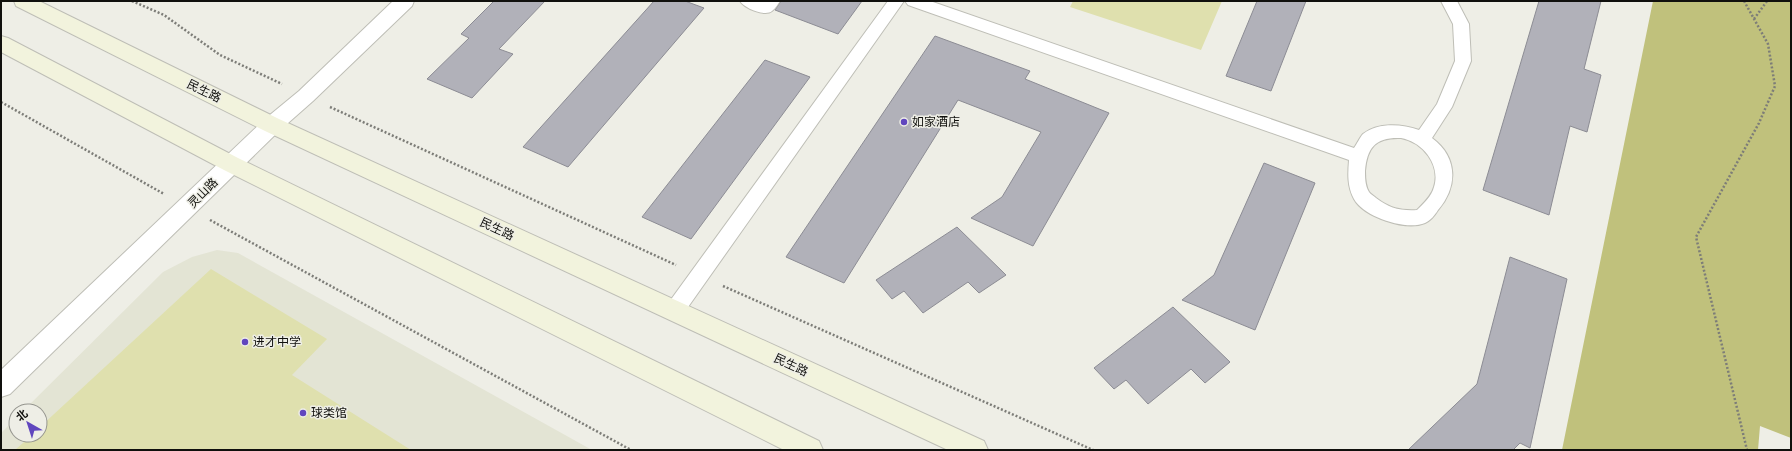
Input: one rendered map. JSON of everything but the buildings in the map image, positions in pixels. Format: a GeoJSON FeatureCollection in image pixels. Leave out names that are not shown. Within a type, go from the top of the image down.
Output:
{"type":"FeatureCollection","features":[{"type":"Feature","properties":{"kind":"main road","name":"民生路"},"geometry":{"type":"LineString","coordinates":[[23,1],[272,125],[974,450]]}},
{"type":"Feature","properties":{"kind":"main road"},"geometry":{"type":"LineString","coordinates":[[1,43],[231,164],[810,450]]}},
{"type":"Feature","properties":{"kind":"street","name":"灵山路"},"geometry":{"type":"LineString","coordinates":[[1,386],[188,208],[231,164],[272,125],[306,96],[405,1]]}},
{"type":"Feature","properties":{"kind":"lane"},"geometry":{"type":"LineString","coordinates":[[748,1],[766,8],[772,1]]}},
{"type":"Feature","properties":{"kind":"lane"},"geometry":{"type":"LineString","coordinates":[[674,311],[896,1]]}},
{"type":"Feature","properties":{"kind":"lane"},"geometry":{"type":"LineString","coordinates":[[913,1],[1358,156]]}},
{"type":"Feature","properties":{"kind":"lane"},"geometry":{"type":"LineString","coordinates":[[1422,139],[1444,107],[1463,61],[1461,24],[1449,1]]}},
{"type":"Feature","properties":{"kind":"lane"},"geometry":{"type":"LineString","coordinates":[[1384,132],[1403,132],[1422,139],[1437,153],[1445,170],[1443,187],[1434,205],[1421,217],[1402,218],[1380,211],[1361,196],[1356,179],[1358,156],[1368,139],[1384,132]]}},
{"type":"Feature","properties":{"kind":"path"},"geometry":{"type":"LineString","coordinates":[[132,1],[164,16],[220,55],[306,96],[700,276],[1093,450]]}},
{"type":"Feature","properties":{"kind":"path"},"geometry":{"type":"LineString","coordinates":[[1744,1],[1768,44],[1775,86],[1759,123],[1696,237],[1747,450]]}},
{"type":"Feature","properties":{"kind":"path"},"geometry":{"type":"LineString","coordinates":[[1754,19],[1767,1]]}},
{"type":"Feature","properties":{"kind":"path"},"geometry":{"type":"LineString","coordinates":[[1,102],[188,208],[631,450]]}},
{"type":"Feature","properties":{"kind":"shaded area","name":"进才中学"},"geometry":{"type":"Polygon","coordinates":[[[217,250],[238,253],[592,450],[1,450],[1,433],[8,426],[8,443],[48,443],[48,403],[31,403],[163,272],[192,257],[217,250]]]}},
{"type":"Feature","properties":{"kind":"green space"},"geometry":{"type":"Polygon","coordinates":[[[1073,1],[1222,1],[1201,50],[1070,7],[1073,1]]]}},
{"type":"Feature","properties":{"kind":"green space"},"geometry":{"type":"Polygon","coordinates":[[[1653,1],[1791,1],[1791,438],[1760,426],[1758,450],[1562,450],[1653,1]]]}},
{"type":"Feature","properties":{"kind":"green space"},"geometry":{"type":"Polygon","coordinates":[[[211,269],[327,339],[292,375],[411,450],[15,450],[23,443],[48,443],[48,420],[211,269]]]}},
{"type":"Feature","properties":{"kind":"place","name":"如家酒店"},"geometry":{"type":"Point","coordinates":[904,122]}},
{"type":"Feature","properties":{"kind":"place","name":"进才中学"},"geometry":{"type":"Point","coordinates":[245,342]}},
{"type":"Feature","properties":{"kind":"place","name":"球类馆"},"geometry":{"type":"Point","coordinates":[303,413]}}]}
